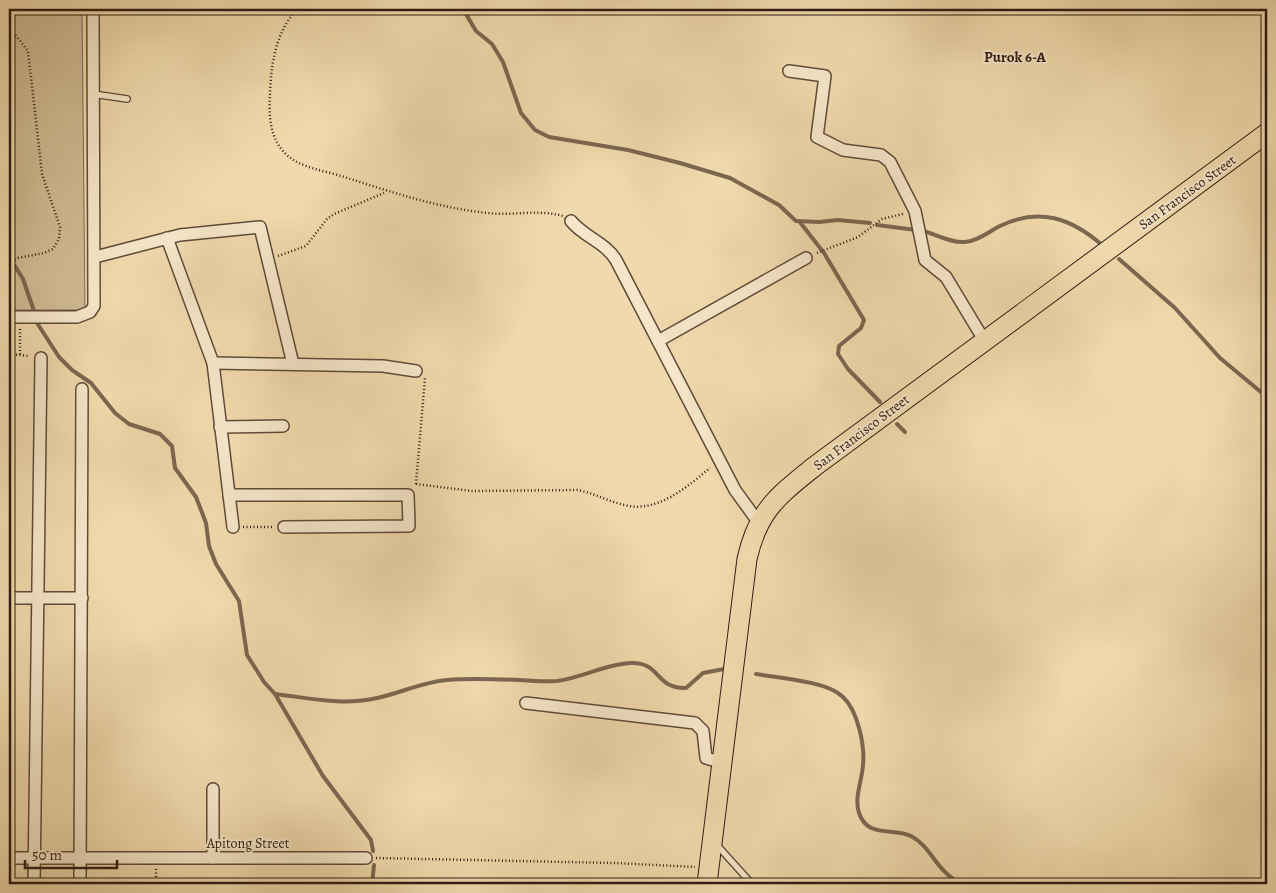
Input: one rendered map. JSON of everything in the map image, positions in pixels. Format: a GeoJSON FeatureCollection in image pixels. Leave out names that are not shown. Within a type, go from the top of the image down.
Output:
{"type":"FeatureCollection","features":[{"type":"Feature","properties":{"kind":"main road","name":"San Francisco Street"},"geometry":{"type":"LineString","coordinates":[[708,876],[747,559],[752,538],[759,522],[770,505],[815,466],[1267,133]]}},
{"type":"Feature","properties":{"kind":"street"},"geometry":{"type":"LineString","coordinates":[[14,317],[78,317],[90,312],[95,296],[93,9]]}},
{"type":"Feature","properties":{"kind":"street"},"geometry":{"type":"LineString","coordinates":[[789,71],[825,76],[817,137],[843,150],[873,154],[885,159],[895,170],[915,211],[925,260],[946,277],[984,340]]}},
{"type":"Feature","properties":{"kind":"street"},"geometry":{"type":"LineString","coordinates":[[571,221],[583,233],[610,251],[743,503],[759,522]]}},
{"type":"Feature","properties":{"kind":"street"},"geometry":{"type":"LineString","coordinates":[[94,257],[167,238],[260,227],[293,364]]}},
{"type":"Feature","properties":{"kind":"street"},"geometry":{"type":"LineString","coordinates":[[167,238],[212,363],[233,527]]}},
{"type":"Feature","properties":{"kind":"street"},"geometry":{"type":"LineString","coordinates":[[658,341],[806,258]]}},
{"type":"Feature","properties":{"kind":"street"},"geometry":{"type":"LineString","coordinates":[[34,884],[41,358]]}},
{"type":"Feature","properties":{"kind":"street"},"geometry":{"type":"LineString","coordinates":[[212,363],[383,366],[416,371]]}},
{"type":"Feature","properties":{"kind":"street"},"geometry":{"type":"LineString","coordinates":[[80,884],[82,389]]}},
{"type":"Feature","properties":{"kind":"street"},"geometry":{"type":"LineString","coordinates":[[220,427],[283,426]]}},
{"type":"Feature","properties":{"kind":"street"},"geometry":{"type":"LineString","coordinates":[[229,495],[408,495],[410,526],[284,527]]}},
{"type":"Feature","properties":{"kind":"street"},"geometry":{"type":"LineString","coordinates":[[9,598],[82,598]]}},
{"type":"Feature","properties":{"kind":"street"},"geometry":{"type":"LineString","coordinates":[[526,703],[695,723],[703,731],[706,758],[722,764]]}},
{"type":"Feature","properties":{"kind":"street"},"geometry":{"type":"LineString","coordinates":[[213,789],[213,858]]}},
{"type":"Feature","properties":{"kind":"street","name":"Apitong Street"},"geometry":{"type":"LineString","coordinates":[[9,858],[366,858]]}},
{"type":"Feature","properties":{"kind":"lane"},"geometry":{"type":"LineString","coordinates":[[93,94],[127,99]]}},
{"type":"Feature","properties":{"kind":"lane"},"geometry":{"type":"LineString","coordinates":[[713,840],[752,884]]}},
{"type":"Feature","properties":{"kind":"path"},"geometry":{"type":"LineString","coordinates":[[297,9],[292,15],[274,51],[270,74],[270,113],[275,139],[290,158],[302,164],[385,192],[488,213],[555,213],[571,221]]}},
{"type":"Feature","properties":{"kind":"path"},"geometry":{"type":"LineString","coordinates":[[9,27],[28,51],[42,174],[60,227],[59,238],[53,249],[44,253],[18,258],[9,263]]}},
{"type":"Feature","properties":{"kind":"path"},"geometry":{"type":"LineString","coordinates":[[267,258],[297,251],[306,246],[327,219],[385,192]]}},
{"type":"Feature","properties":{"kind":"path"},"geometry":{"type":"LineString","coordinates":[[806,258],[858,237],[882,219],[915,211]]}},
{"type":"Feature","properties":{"kind":"path"},"geometry":{"type":"LineString","coordinates":[[14,317],[20,355]]}},
{"type":"Feature","properties":{"kind":"path"},"geometry":{"type":"LineString","coordinates":[[9,354],[41,358]]}},
{"type":"Feature","properties":{"kind":"path"},"geometry":{"type":"LineString","coordinates":[[416,371],[424,375],[426,380],[416,484],[472,491],[577,490],[592,493],[619,504],[640,506],[676,494],[720,460]]}},
{"type":"Feature","properties":{"kind":"path"},"geometry":{"type":"LineString","coordinates":[[233,527],[284,527]]}},
{"type":"Feature","properties":{"kind":"path"},"geometry":{"type":"LineString","coordinates":[[366,858],[615,863],[708,876]]}},
{"type":"Feature","properties":{"kind":"shaded area"},"geometry":{"type":"Polygon","coordinates":[[[9,9],[82,9],[85,310],[9,310],[9,9]]]}},
{"type":"Feature","properties":{"kind":"waterway"},"geometry":{"type":"LineString","coordinates":[[463,9],[476,31],[492,44],[503,62],[521,113],[535,130],[549,137],[628,150],[730,178],[779,205],[796,221],[819,222],[838,220],[870,223]]}},
{"type":"Feature","properties":{"kind":"waterway"},"geometry":{"type":"LineString","coordinates":[[924,231],[949,240],[965,242],[979,238],[1014,220],[1028,217],[1054,218],[1078,228],[1102,245]]}},
{"type":"Feature","properties":{"kind":"waterway"},"geometry":{"type":"LineString","coordinates":[[799,221],[824,253],[864,320],[861,328],[839,346],[838,354],[848,369],[880,402]]}},
{"type":"Feature","properties":{"kind":"waterway"},"geometry":{"type":"LineString","coordinates":[[877,225],[916,230]]}},
{"type":"Feature","properties":{"kind":"waterway"},"geometry":{"type":"LineString","coordinates":[[1119,259],[1175,308],[1220,358],[1267,397]]}},
{"type":"Feature","properties":{"kind":"waterway"},"geometry":{"type":"LineString","coordinates":[[15,266],[23,279],[34,311]]}},
{"type":"Feature","properties":{"kind":"waterway"},"geometry":{"type":"LineString","coordinates":[[37,323],[59,357],[72,370],[91,383],[115,413],[129,424],[160,434],[172,446],[175,468],[196,497],[206,523],[209,546],[216,564],[239,601],[247,655],[264,682],[275,694],[323,776],[371,840],[373,851]]}},
{"type":"Feature","properties":{"kind":"waterway"},"geometry":{"type":"LineString","coordinates":[[897,424],[905,432]]}},
{"type":"Feature","properties":{"kind":"waterway"},"geometry":{"type":"LineString","coordinates":[[275,694],[339,701],[364,700],[386,696],[438,681],[456,679],[557,681],[631,663],[648,667],[669,684],[686,688],[703,673],[724,669]]}},
{"type":"Feature","properties":{"kind":"waterway"},"geometry":{"type":"LineString","coordinates":[[756,674],[815,684],[826,687],[843,697],[853,711],[862,739],[863,765],[857,801],[859,813],[863,821],[875,829],[904,833],[911,836],[924,846],[946,873],[962,884]]}},
{"type":"Feature","properties":{"kind":"waterway"},"geometry":{"type":"LineString","coordinates":[[372,884],[374,865]]}},
{"type":"Feature","properties":{"kind":"district","name":"Purok 6-A"},"geometry":{"type":"Point","coordinates":[1015,57]}}]}
